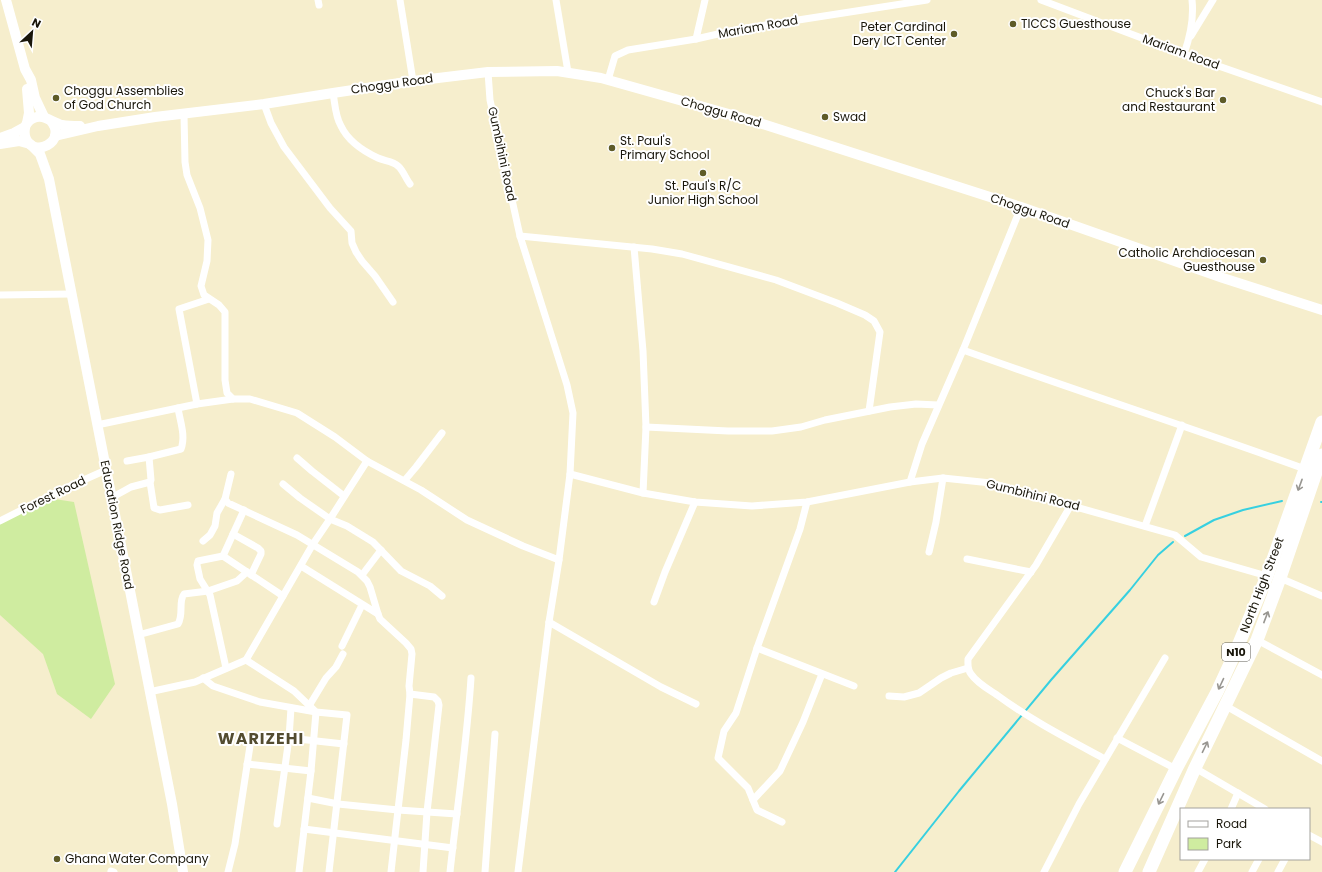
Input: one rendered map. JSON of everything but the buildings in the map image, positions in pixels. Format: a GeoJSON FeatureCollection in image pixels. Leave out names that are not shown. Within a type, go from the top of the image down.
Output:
{"type":"FeatureCollection","features":[{"type":"Feature","properties":{"kind":"highway","name":"North High Street"},"geometry":{"type":"LineString","coordinates":[[1126,872],[1176,769],[1200,726],[1229,666],[1267,576],[1322,422]]}},
{"type":"Feature","properties":{"kind":"highway","name":"North High Street"},"geometry":{"type":"LineString","coordinates":[[1149,872],[1195,768],[1257,640],[1322,455]]}},
{"type":"Feature","properties":{"kind":"main road"},"geometry":{"type":"LineString","coordinates":[[0,144],[19,141],[36,147],[41,147],[53,140],[55,128],[35,98],[31,80],[25,69],[6,0]]}},
{"type":"Feature","properties":{"kind":"main road"},"geometry":{"type":"LineString","coordinates":[[25,69],[29,117],[24,133],[30,144]]}},
{"type":"Feature","properties":{"kind":"main road","name":"Choggu Road"},"geometry":{"type":"LineString","coordinates":[[53,140],[98,126],[155,117],[184,115],[264,104],[413,81],[488,72],[568,72],[601,78],[750,120],[1021,207],[1223,278],[1322,310]]}},
{"type":"Feature","properties":{"kind":"main road"},"geometry":{"type":"LineString","coordinates":[[0,138],[14,133],[26,125],[32,118],[38,116],[47,118]]}},
{"type":"Feature","properties":{"kind":"main road","name":"Choggu Road"},"geometry":{"type":"LineString","coordinates":[[47,118],[61,125],[98,126]]}},
{"type":"Feature","properties":{"kind":"main road","name":"Education Ridge Road"},"geometry":{"type":"LineString","coordinates":[[49,179],[49,153],[53,140]]}},
{"type":"Feature","properties":{"kind":"main road","name":"Education Ridge Road"},"geometry":{"type":"LineString","coordinates":[[30,144],[40,154],[49,179],[172,804],[183,872]]}},
{"type":"Feature","properties":{"kind":"street"},"geometry":{"type":"LineString","coordinates":[[400,0],[413,81]]}},
{"type":"Feature","properties":{"kind":"street"},"geometry":{"type":"LineString","coordinates":[[556,0],[568,72]]}},
{"type":"Feature","properties":{"kind":"street"},"geometry":{"type":"LineString","coordinates":[[696,39],[705,0]]}},
{"type":"Feature","properties":{"kind":"street","name":"Mariam Road"},"geometry":{"type":"LineString","coordinates":[[608,80],[615,56],[628,50],[696,39],[740,29],[927,0]]}},
{"type":"Feature","properties":{"kind":"street","name":"Mariam Road"},"geometry":{"type":"LineString","coordinates":[[1041,0],[1184,54],[1322,102]]}},
{"type":"Feature","properties":{"kind":"street"},"geometry":{"type":"LineString","coordinates":[[1189,40],[1193,10],[1192,0]]}},
{"type":"Feature","properties":{"kind":"street"},"geometry":{"type":"LineString","coordinates":[[1184,54],[1189,40],[1213,0]]}},
{"type":"Feature","properties":{"kind":"street","name":"Gumbihini Road"},"geometry":{"type":"LineString","coordinates":[[488,72],[490,100],[520,236],[567,385],[573,413],[570,474],[549,622],[518,872]]}},
{"type":"Feature","properties":{"kind":"street"},"geometry":{"type":"LineString","coordinates":[[333,93],[336,113],[340,126],[345,132],[365,152],[383,161],[399,166],[410,184]]}},
{"type":"Feature","properties":{"kind":"street"},"geometry":{"type":"LineString","coordinates":[[264,104],[273,128],[284,147],[330,208],[351,231],[352,243],[356,252],[393,302]]}},
{"type":"Feature","properties":{"kind":"street"},"geometry":{"type":"LineString","coordinates":[[184,115],[185,162],[187,175],[200,208],[208,240],[207,261],[201,286],[204,295],[219,305],[225,312],[225,380],[228,393],[233,400]]}},
{"type":"Feature","properties":{"kind":"street"},"geometry":{"type":"LineString","coordinates":[[910,482],[922,444],[963,350],[1021,207]]}},
{"type":"Feature","properties":{"kind":"street"},"geometry":{"type":"LineString","coordinates":[[520,236],[634,247],[682,254],[776,280],[837,303],[865,316],[874,321],[880,332],[869,411]]}},
{"type":"Feature","properties":{"kind":"street"},"geometry":{"type":"LineString","coordinates":[[634,247],[643,351],[646,427],[643,493]]}},
{"type":"Feature","properties":{"kind":"street"},"geometry":{"type":"LineString","coordinates":[[0,295],[71,294]]}},
{"type":"Feature","properties":{"kind":"street"},"geometry":{"type":"LineString","coordinates":[[197,404],[179,309],[209,299]]}},
{"type":"Feature","properties":{"kind":"street"},"geometry":{"type":"LineString","coordinates":[[963,350],[1306,469]]}},
{"type":"Feature","properties":{"kind":"street"},"geometry":{"type":"LineString","coordinates":[[97,425],[197,404],[233,400],[250,399],[298,413],[367,461],[405,480],[467,520],[523,546],[559,560]]}},
{"type":"Feature","properties":{"kind":"street"},"geometry":{"type":"LineString","coordinates":[[646,427],[728,431],[772,431],[801,427],[825,420],[890,406],[938,405]]}},
{"type":"Feature","properties":{"kind":"street"},"geometry":{"type":"LineString","coordinates":[[127,460],[148,457],[181,449],[183,436],[178,408]]}},
{"type":"Feature","properties":{"kind":"street"},"geometry":{"type":"LineString","coordinates":[[1145,526],[1182,425]]}},
{"type":"Feature","properties":{"kind":"street"},"geometry":{"type":"LineString","coordinates":[[405,480],[442,433]]}},
{"type":"Feature","properties":{"kind":"street"},"geometry":{"type":"LineString","coordinates":[[148,457],[154,508],[160,510],[188,505]]}},
{"type":"Feature","properties":{"kind":"street"},"geometry":{"type":"LineString","coordinates":[[298,458],[344,496]]}},
{"type":"Feature","properties":{"kind":"street"},"geometry":{"type":"LineString","coordinates":[[149,692],[188,683],[246,660],[313,544],[367,461]]}},
{"type":"Feature","properties":{"kind":"street","name":"Forest Road"},"geometry":{"type":"LineString","coordinates":[[0,521],[59,491],[106,470]]}},
{"type":"Feature","properties":{"kind":"street"},"geometry":{"type":"LineString","coordinates":[[203,542],[215,526],[217,513],[225,499],[231,474]]}},
{"type":"Feature","properties":{"kind":"street","name":"Gumbihini Road"},"geometry":{"type":"LineString","coordinates":[[570,474],[643,493],[695,502],[752,506],[807,502],[910,482],[942,478],[991,483],[1071,504],[1175,535],[1201,557],[1267,576]]}},
{"type":"Feature","properties":{"kind":"street"},"geometry":{"type":"LineString","coordinates":[[929,552],[937,514],[942,478]]}},
{"type":"Feature","properties":{"kind":"street"},"geometry":{"type":"LineString","coordinates":[[111,498],[131,487],[150,482]]}},
{"type":"Feature","properties":{"kind":"street"},"geometry":{"type":"LineString","coordinates":[[283,484],[330,519],[347,526],[373,542],[401,571],[430,586],[442,596]]}},
{"type":"Feature","properties":{"kind":"street"},"geometry":{"type":"LineString","coordinates":[[225,499],[228,503],[298,535],[362,575],[370,587],[380,619],[406,642],[411,649],[410,694],[406,740],[391,872]]}},
{"type":"Feature","properties":{"kind":"street"},"geometry":{"type":"LineString","coordinates":[[654,602],[665,572],[695,502]]}},
{"type":"Feature","properties":{"kind":"street"},"geometry":{"type":"LineString","coordinates":[[782,822],[757,810],[748,788],[718,758],[724,731],[736,713],[757,648],[800,529],[807,502]]}},
{"type":"Feature","properties":{"kind":"street"},"geometry":{"type":"LineString","coordinates":[[1071,504],[1031,572],[968,659],[968,668],[970,673],[980,683],[1018,711],[1105,759]]}},
{"type":"Feature","properties":{"kind":"street"},"geometry":{"type":"LineString","coordinates":[[223,556],[244,510]]}},
{"type":"Feature","properties":{"kind":"street"},"geometry":{"type":"LineString","coordinates":[[138,635],[178,624],[181,617],[181,598],[183,595],[208,591],[237,581],[249,574],[261,554],[261,551],[233,534]]}},
{"type":"Feature","properties":{"kind":"street"},"geometry":{"type":"LineString","coordinates":[[362,575],[380,550]]}},
{"type":"Feature","properties":{"kind":"street"},"geometry":{"type":"LineString","coordinates":[[226,668],[208,591],[200,579],[197,565],[198,561],[223,556],[283,596]]}},
{"type":"Feature","properties":{"kind":"street"},"geometry":{"type":"LineString","coordinates":[[967,559],[1031,572]]}},
{"type":"Feature","properties":{"kind":"street"},"geometry":{"type":"LineString","coordinates":[[300,566],[378,614]]}},
{"type":"Feature","properties":{"kind":"street"},"geometry":{"type":"LineString","coordinates":[[1280,578],[1322,596]]}},
{"type":"Feature","properties":{"kind":"street"},"geometry":{"type":"LineString","coordinates":[[342,646],[362,605]]}},
{"type":"Feature","properties":{"kind":"street"},"geometry":{"type":"LineString","coordinates":[[549,622],[661,687],[696,704]]}},
{"type":"Feature","properties":{"kind":"street"},"geometry":{"type":"LineString","coordinates":[[1257,640],[1322,675]]}},
{"type":"Feature","properties":{"kind":"street"},"geometry":{"type":"LineString","coordinates":[[757,648],[854,686]]}},
{"type":"Feature","properties":{"kind":"street"},"geometry":{"type":"LineString","coordinates":[[309,706],[326,678],[336,667],[343,654]]}},
{"type":"Feature","properties":{"kind":"street"},"geometry":{"type":"LineString","coordinates":[[1044,872],[1079,804],[1165,658]]}},
{"type":"Feature","properties":{"kind":"street"},"geometry":{"type":"LineString","coordinates":[[246,660],[294,691],[316,712]]}},
{"type":"Feature","properties":{"kind":"street"},"geometry":{"type":"LineString","coordinates":[[889,696],[904,697],[920,694],[941,678],[951,673],[968,668]]}},
{"type":"Feature","properties":{"kind":"street"},"geometry":{"type":"LineString","coordinates":[[753,800],[780,771],[803,722],[822,674]]}},
{"type":"Feature","properties":{"kind":"street"},"geometry":{"type":"LineString","coordinates":[[203,678],[213,686],[260,702],[316,712],[347,715],[329,872]]}},
{"type":"Feature","properties":{"kind":"street"},"geometry":{"type":"LineString","coordinates":[[450,872],[469,722],[471,678]]}},
{"type":"Feature","properties":{"kind":"street"},"geometry":{"type":"LineString","coordinates":[[410,694],[434,697],[438,701],[427,812],[423,872]]}},
{"type":"Feature","properties":{"kind":"street"},"geometry":{"type":"LineString","coordinates":[[1226,706],[1322,761]]}},
{"type":"Feature","properties":{"kind":"street"},"geometry":{"type":"LineString","coordinates":[[278,824],[289,738],[291,708]]}},
{"type":"Feature","properties":{"kind":"street"},"geometry":{"type":"LineString","coordinates":[[299,872],[311,771],[316,712]]}},
{"type":"Feature","properties":{"kind":"street"},"geometry":{"type":"LineString","coordinates":[[485,872],[495,734]]}},
{"type":"Feature","properties":{"kind":"street"},"geometry":{"type":"LineString","coordinates":[[289,738],[344,744]]}},
{"type":"Feature","properties":{"kind":"street"},"geometry":{"type":"LineString","coordinates":[[1117,738],[1176,769]]}},
{"type":"Feature","properties":{"kind":"street"},"geometry":{"type":"LineString","coordinates":[[228,872],[236,844],[250,746]]}},
{"type":"Feature","properties":{"kind":"street"},"geometry":{"type":"LineString","coordinates":[[247,764],[311,771]]}},
{"type":"Feature","properties":{"kind":"street"},"geometry":{"type":"LineString","coordinates":[[1195,768],[1263,808]]}},
{"type":"Feature","properties":{"kind":"street"},"geometry":{"type":"LineString","coordinates":[[1231,808],[1238,794]]}},
{"type":"Feature","properties":{"kind":"street"},"geometry":{"type":"LineString","coordinates":[[308,798],[338,804],[457,814]]}},
{"type":"Feature","properties":{"kind":"street"},"geometry":{"type":"LineString","coordinates":[[304,829],[453,848]]}},
{"type":"Feature","properties":{"kind":"street"},"geometry":{"type":"LineString","coordinates":[[1310,836],[1322,842]]}},
{"type":"Feature","properties":{"kind":"street"},"geometry":{"type":"LineString","coordinates":[[1198,872],[1204,860]]}},
{"type":"Feature","properties":{"kind":"street"},"geometry":{"type":"LineString","coordinates":[[1252,872],[1258,860]]}},
{"type":"Feature","properties":{"kind":"street"},"geometry":{"type":"LineString","coordinates":[[1278,872],[1284,860]]}},
{"type":"Feature","properties":{"kind":"green space"},"geometry":{"type":"Polygon","coordinates":[[[48,498],[74,502],[115,684],[91,719],[57,694],[43,654],[0,615],[0,523],[48,498]]]}},
{"type":"Feature","properties":{"kind":"waterway"},"geometry":{"type":"LineString","coordinates":[[1185,536],[1214,520],[1243,510],[1282,501]]}},
{"type":"Feature","properties":{"kind":"waterway"},"geometry":{"type":"LineString","coordinates":[[895,872],[959,791],[1051,680],[1130,590],[1158,555],[1173,542]]}},
{"type":"Feature","properties":{"kind":"place","name":"TICCS Guesthouse"},"geometry":{"type":"Point","coordinates":[1013,24]}},
{"type":"Feature","properties":{"kind":"place","name":"Peter Cardinal Dery ICT Center"},"geometry":{"type":"Point","coordinates":[954,34]}},
{"type":"Feature","properties":{"kind":"place","name":"Choggu Assemblies of God Church"},"geometry":{"type":"Point","coordinates":[56,98]}},
{"type":"Feature","properties":{"kind":"place","name":"Chuck's Bar and Restaurant"},"geometry":{"type":"Point","coordinates":[1223,100]}},
{"type":"Feature","properties":{"kind":"place","name":"Swad"},"geometry":{"type":"Point","coordinates":[825,117]}},
{"type":"Feature","properties":{"kind":"place","name":"St. Paul's Primary School"},"geometry":{"type":"Point","coordinates":[612,148]}},
{"type":"Feature","properties":{"kind":"place","name":"St. Paul's R/C Junior High School"},"geometry":{"type":"Point","coordinates":[703,173]}},
{"type":"Feature","properties":{"kind":"place","name":"Catholic Archdiocesan Guesthouse"},"geometry":{"type":"Point","coordinates":[1263,260]}},
{"type":"Feature","properties":{"kind":"place","name":"Ghana Water Company"},"geometry":{"type":"Point","coordinates":[57,859]}},
{"type":"Feature","properties":{"kind":"district","name":"WARIZEHI"},"geometry":{"type":"Point","coordinates":[261,738]}}]}
